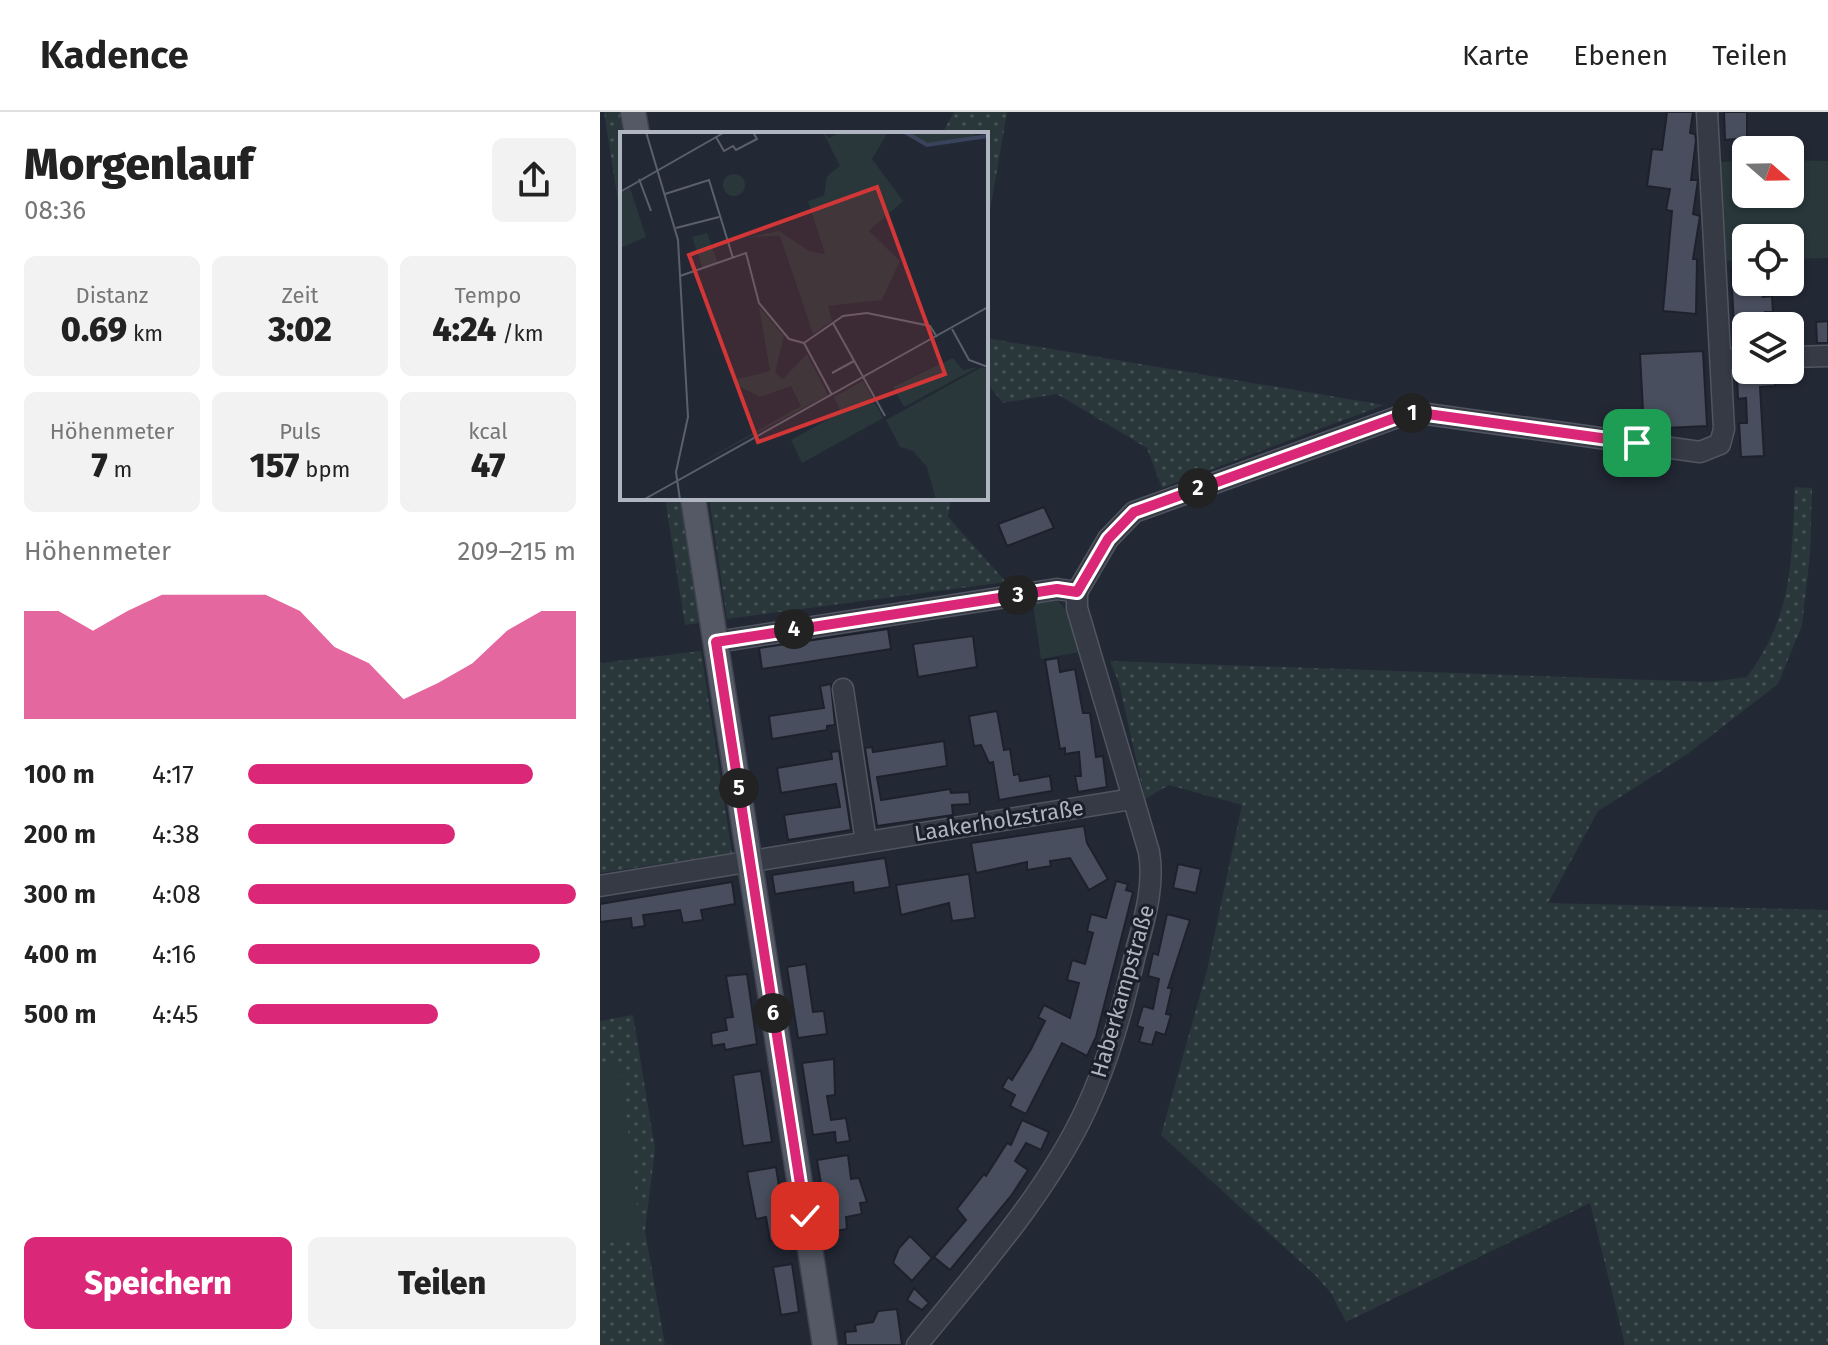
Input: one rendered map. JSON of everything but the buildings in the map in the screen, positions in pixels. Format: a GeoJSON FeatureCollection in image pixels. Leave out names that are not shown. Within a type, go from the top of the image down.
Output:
{"type":"FeatureCollection","features":[{"type":"Feature","properties":{"kind":"main road"},"geometry":{"type":"LineString","coordinates":[[633,112],[637,132]]}},
{"type":"Feature","properties":{"kind":"main road"},"geometry":{"type":"LineString","coordinates":[[693,500],[825,1345]]}},
{"type":"Feature","properties":{"kind":"street"},"geometry":{"type":"LineString","coordinates":[[716,642],[1057,589],[1077,592],[1108,539],[1134,512],[1406,414],[1420,413],[1700,452],[1720,444],[1724,429],[1707,112]]}},
{"type":"Feature","properties":{"kind":"street"},"geometry":{"type":"LineString","coordinates":[[1804,357],[1828,356]]}},
{"type":"Feature","properties":{"kind":"street"},"geometry":{"type":"LineString","coordinates":[[1721,360],[1732,359]]}},
{"type":"Feature","properties":{"kind":"street","name":"Haberkampstraße"},"geometry":{"type":"LineString","coordinates":[[917,1345],[1058,1159],[1105,1066],[1119,1020],[1153,874],[1077,608],[1077,592]]}},
{"type":"Feature","properties":{"kind":"street"},"geometry":{"type":"LineString","coordinates":[[843,689],[866,842]]}},
{"type":"Feature","properties":{"kind":"street","name":"Laakerholzstraße"},"geometry":{"type":"LineString","coordinates":[[600,886],[1132,799]]}},
{"type":"Feature","properties":{"kind":"shaded area"},"geometry":{"type":"Polygon","coordinates":[[[604,112],[620,112],[623,132],[620,132],[620,214],[604,112]]]}},
{"type":"Feature","properties":{"kind":"shaded area"},"geometry":{"type":"Polygon","coordinates":[[[954,112],[1007,112],[988,222],[988,132],[943,132],[954,112]]]}},
{"type":"Feature","properties":{"kind":"shaded area"},"geometry":{"type":"Polygon","coordinates":[[[1804,160],[1828,161],[1828,258],[1804,259],[1804,224],[1732,224],[1732,261],[1723,261],[1718,162],[1732,162],[1732,208],[1804,208],[1804,160]]]}},
{"type":"Feature","properties":{"kind":"shaded area"},"geometry":{"type":"Polygon","coordinates":[[[988,338],[1384,405],[1162,488],[1147,448],[1057,394],[1003,403],[988,384],[988,338]]]}},
{"type":"Feature","properties":{"kind":"shaded area"},"geometry":{"type":"Polygon","coordinates":[[[1795,487],[1812,488],[1810,554],[1802,625],[1778,684],[1686,755],[1598,811],[1548,903],[1828,910],[1828,1345],[1625,1345],[1590,1203],[1346,1322],[1331,1293],[1315,1275],[1161,1135],[1207,970],[1242,805],[1169,785],[1145,799],[1119,683],[1110,661],[1711,682],[1747,677],[1774,631],[1782,609],[1790,564],[1795,487]]]}},
{"type":"Feature","properties":{"kind":"shaded area"},"geometry":{"type":"Polygon","coordinates":[[[665,500],[680,500],[699,623],[685,625],[665,500]]]}},
{"type":"Feature","properties":{"kind":"shaded area"},"geometry":{"type":"Polygon","coordinates":[[[709,500],[951,500],[948,517],[1006,582],[727,619],[709,500]]]}},
{"type":"Feature","properties":{"kind":"shaded area"},"geometry":{"type":"Polygon","coordinates":[[[1049,596],[1067,612],[1080,652],[1041,659],[1032,597],[1049,596]]]}},
{"type":"Feature","properties":{"kind":"shaded area"},"geometry":{"type":"Polygon","coordinates":[[[701,651],[732,853],[600,873],[600,659],[601,663],[701,651]]]}},
{"type":"Feature","properties":{"kind":"shaded area"},"geometry":{"type":"Polygon","coordinates":[[[633,1015],[655,1149],[645,1231],[665,1345],[600,1345],[600,1021],[633,1015]]]}},
{"type":"Feature","properties":{"kind":"shaded area"},"geometry":{"type":"Polygon","coordinates":[[[620,1063],[641,1239],[600,1244],[600,1066],[620,1063]]]}},
{"type":"Feature","properties":{"kind":"route"},"geometry":{"type":"LineString","coordinates":[[805,1216],[716,642],[1057,589],[1077,592],[1108,539],[1134,512],[1406,414],[1420,413],[1637,443]]}}]}
